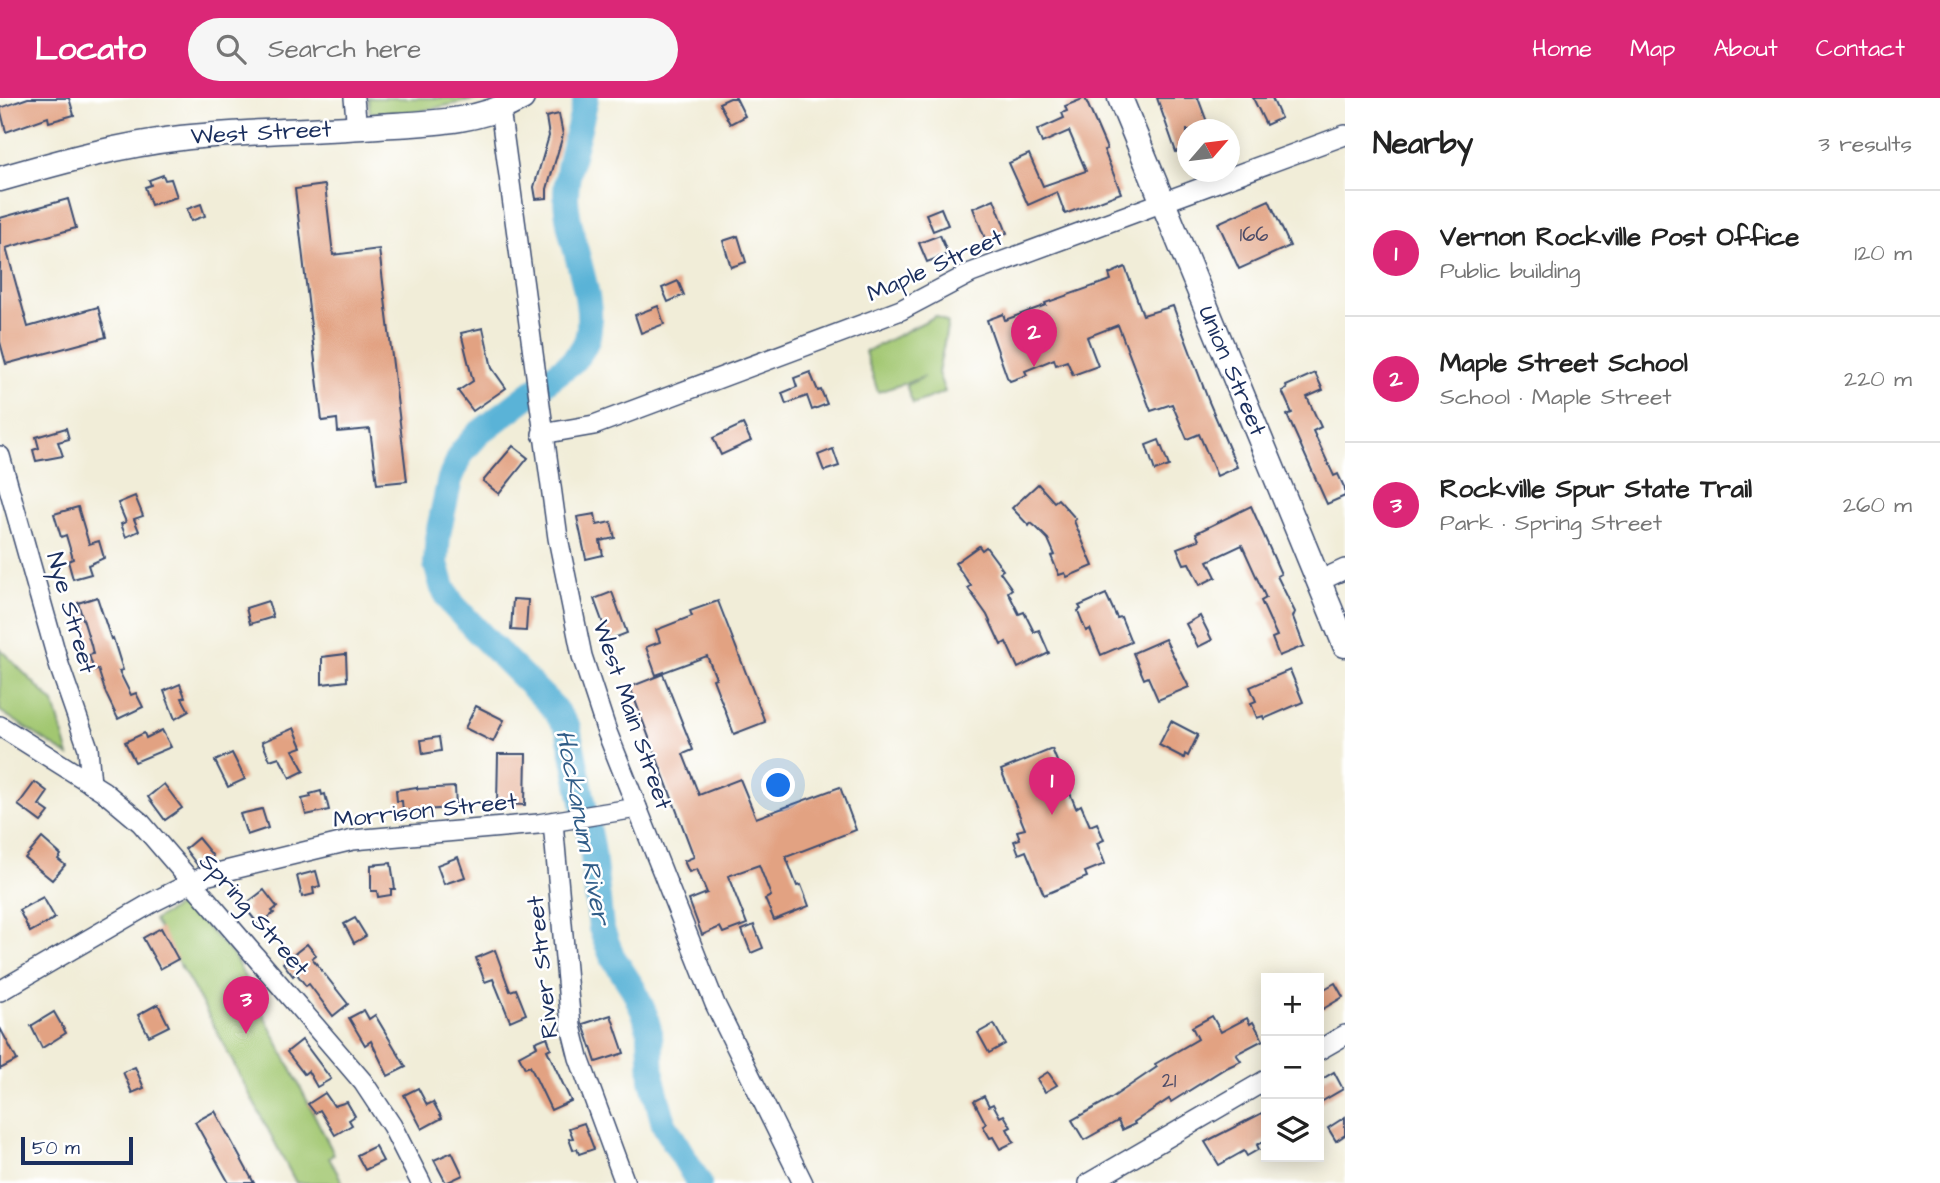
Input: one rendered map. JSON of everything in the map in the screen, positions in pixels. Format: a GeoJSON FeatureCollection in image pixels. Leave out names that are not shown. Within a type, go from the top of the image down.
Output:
{"type":"FeatureCollection","features":[{"type":"Feature","properties":{"kind":"main road","name":"West Street"},"geometry":{"type":"LineString","coordinates":[[0,179],[100,152],[157,141],[450,120],[484,115],[522,98]]}},
{"type":"Feature","properties":{"kind":"main road","name":"Union Street"},"geometry":{"type":"LineString","coordinates":[[1120,98],[1345,645]]}},
{"type":"Feature","properties":{"kind":"street"},"geometry":{"type":"LineString","coordinates":[[354,98],[357,128]]}},
{"type":"Feature","properties":{"kind":"street","name":"West Main Street"},"geometry":{"type":"LineString","coordinates":[[500,109],[542,434],[558,538],[582,656],[636,808],[716,1004],[803,1183]]}},
{"type":"Feature","properties":{"kind":"street","name":"Maple Street"},"geometry":{"type":"LineString","coordinates":[[542,434],[585,428],[901,310],[971,273],[1345,135]]}},
{"type":"Feature","properties":{"kind":"street","name":"Nye Street"},"geometry":{"type":"LineString","coordinates":[[0,456],[59,665],[88,748],[91,784]]}},
{"type":"Feature","properties":{"kind":"street"},"geometry":{"type":"LineString","coordinates":[[1319,581],[1345,569]]}},
{"type":"Feature","properties":{"kind":"street","name":"Spring Street"},"geometry":{"type":"LineString","coordinates":[[0,726],[131,812],[363,1082],[392,1126],[421,1183]]}},
{"type":"Feature","properties":{"kind":"street"},"geometry":{"type":"LineString","coordinates":[[560,821],[636,808]]}},
{"type":"Feature","properties":{"kind":"street","name":"Morrison Street"},"geometry":{"type":"LineString","coordinates":[[0,991],[192,881],[221,872],[353,840],[560,821]]}},
{"type":"Feature","properties":{"kind":"street","name":"River Street"},"geometry":{"type":"LineString","coordinates":[[560,821],[570,1026],[625,1183]]}},
{"type":"Feature","properties":{"kind":"street"},"geometry":{"type":"LineString","coordinates":[[1324,1047],[1345,1035]]}},
{"type":"Feature","properties":{"kind":"street"},"geometry":{"type":"LineString","coordinates":[[1090,1183],[1261,1083]]}},
{"type":"Feature","properties":{"kind":"green space"},"geometry":{"type":"Polygon","coordinates":[[[368,98],[483,98],[416,112],[370,113],[368,98]]]}},
{"type":"Feature","properties":{"kind":"green space"},"geometry":{"type":"Polygon","coordinates":[[[936,316],[948,323],[938,373],[945,392],[913,404],[906,385],[924,377],[878,392],[865,352],[936,316]]]}},
{"type":"Feature","properties":{"kind":"green space"},"geometry":{"type":"Polygon","coordinates":[[[0,649],[54,703],[69,756],[0,711],[0,649]]]}},
{"type":"Feature","properties":{"kind":"green space"},"geometry":{"type":"Polygon","coordinates":[[[184,903],[234,956],[334,1154],[329,1158],[343,1183],[296,1183],[204,1007],[154,920],[184,903]]]}},
{"type":"Feature","properties":{"kind":"building"},"geometry":{"type":"Polygon","coordinates":[[[28,98],[69,98],[74,115],[49,122],[48,117],[6,132],[0,108],[28,98]]]}},
{"type":"Feature","properties":{"kind":"building"},"geometry":{"type":"Polygon","coordinates":[[[736,98],[745,116],[730,124],[719,103],[736,98]]]}},
{"type":"Feature","properties":{"kind":"building"},"geometry":{"type":"Polygon","coordinates":[[[1085,98],[1107,149],[1104,150],[1121,193],[1065,214],[1057,192],[1028,205],[1009,163],[1029,154],[1043,186],[1086,171],[1069,131],[1042,143],[1037,130],[1064,118],[1062,113],[1067,111],[1065,106],[1085,98]]]}},
{"type":"Feature","properties":{"kind":"building"},"geometry":{"type":"Polygon","coordinates":[[[1157,98],[1198,98],[1206,119],[1177,119],[1176,152],[1157,98]]]}},
{"type":"Feature","properties":{"kind":"building"},"geometry":{"type":"Polygon","coordinates":[[[1253,98],[1272,98],[1281,118],[1266,125],[1253,98]]]}},
{"type":"Feature","properties":{"kind":"building"},"geometry":{"type":"Polygon","coordinates":[[[559,114],[563,135],[547,189],[547,198],[536,199],[534,187],[549,136],[546,117],[559,114]]]}},
{"type":"Feature","properties":{"kind":"building"},"geometry":{"type":"Polygon","coordinates":[[[163,175],[165,180],[171,179],[177,197],[151,205],[145,187],[151,185],[149,180],[163,175]]]}},
{"type":"Feature","properties":{"kind":"building"},"geometry":{"type":"Polygon","coordinates":[[[325,185],[333,255],[379,249],[407,481],[377,484],[370,429],[338,432],[337,419],[322,421],[295,189],[325,185]]]}},
{"type":"Feature","properties":{"kind":"building"},"geometry":{"type":"Polygon","coordinates":[[[68,199],[76,228],[6,248],[28,327],[98,307],[106,337],[6,364],[0,342],[0,218],[68,199]]]}},
{"type":"Feature","properties":{"kind":"building"},"geometry":{"type":"Polygon","coordinates":[[[994,199],[1007,233],[986,241],[973,208],[994,199]]]}},
{"type":"Feature","properties":{"kind":"building"},"geometry":{"type":"Polygon","coordinates":[[[1269,200],[1290,246],[1239,269],[1218,223],[1269,200]]]}},
{"type":"Feature","properties":{"kind":"building"},"geometry":{"type":"Polygon","coordinates":[[[201,204],[205,216],[191,221],[187,209],[201,204]]]}},
{"type":"Feature","properties":{"kind":"building"},"geometry":{"type":"Polygon","coordinates":[[[941,208],[948,225],[933,231],[926,214],[941,208]]]}},
{"type":"Feature","properties":{"kind":"building"},"geometry":{"type":"Polygon","coordinates":[[[940,235],[948,254],[927,262],[919,243],[940,235]]]}},
{"type":"Feature","properties":{"kind":"building"},"geometry":{"type":"Polygon","coordinates":[[[738,236],[746,262],[731,267],[723,241],[738,236]]]}},
{"type":"Feature","properties":{"kind":"building"},"geometry":{"type":"Polygon","coordinates":[[[1125,267],[1143,315],[1173,306],[1237,467],[1217,476],[1199,434],[1187,439],[1172,404],[1151,411],[1118,325],[1087,337],[1098,366],[1073,375],[1067,361],[1056,365],[1054,359],[1025,371],[1027,375],[1010,381],[1007,377],[987,320],[1003,314],[1005,320],[1046,305],[1045,303],[1111,280],[1109,274],[1125,267]]]}},
{"type":"Feature","properties":{"kind":"building"},"geometry":{"type":"Polygon","coordinates":[[[678,281],[684,295],[668,302],[662,288],[678,281]]]}},
{"type":"Feature","properties":{"kind":"building"},"geometry":{"type":"Polygon","coordinates":[[[658,306],[664,324],[641,333],[635,315],[658,306]]]}},
{"type":"Feature","properties":{"kind":"building"},"geometry":{"type":"Polygon","coordinates":[[[483,328],[492,368],[506,388],[473,411],[458,391],[473,381],[461,333],[483,328]]]}},
{"type":"Feature","properties":{"kind":"building"},"geometry":{"type":"Polygon","coordinates":[[[810,372],[827,404],[812,410],[807,396],[786,404],[782,393],[797,387],[794,378],[810,372]]]}},
{"type":"Feature","properties":{"kind":"building"},"geometry":{"type":"Polygon","coordinates":[[[1315,373],[1323,390],[1307,397],[1321,427],[1313,431],[1334,476],[1338,474],[1345,489],[1345,496],[1327,504],[1287,415],[1292,413],[1282,391],[1287,389],[1286,386],[1315,373]]]}},
{"type":"Feature","properties":{"kind":"building"},"geometry":{"type":"Polygon","coordinates":[[[743,424],[751,441],[721,455],[713,438],[743,424]]]}},
{"type":"Feature","properties":{"kind":"building"},"geometry":{"type":"Polygon","coordinates":[[[66,428],[69,439],[58,442],[63,456],[36,461],[33,450],[39,448],[36,437],[66,428]]]}},
{"type":"Feature","properties":{"kind":"building"},"geometry":{"type":"Polygon","coordinates":[[[1159,440],[1169,466],[1155,471],[1146,445],[1159,440]]]}},
{"type":"Feature","properties":{"kind":"building"},"geometry":{"type":"Polygon","coordinates":[[[513,446],[528,458],[499,494],[483,481],[513,446]]]}},
{"type":"Feature","properties":{"kind":"building"},"geometry":{"type":"Polygon","coordinates":[[[833,449],[839,466],[824,471],[818,455],[833,449]]]}},
{"type":"Feature","properties":{"kind":"building"},"geometry":{"type":"Polygon","coordinates":[[[1038,484],[1054,502],[1058,499],[1076,519],[1074,521],[1093,566],[1067,577],[1065,573],[1059,575],[1048,539],[1031,523],[1029,526],[1012,508],[1038,484]]]}},
{"type":"Feature","properties":{"kind":"building"},"geometry":{"type":"Polygon","coordinates":[[[135,496],[143,516],[134,519],[139,531],[126,537],[121,524],[126,522],[118,503],[135,496]]]}},
{"type":"Feature","properties":{"kind":"building"},"geometry":{"type":"Polygon","coordinates":[[[1251,506],[1281,574],[1277,576],[1295,612],[1293,617],[1304,646],[1279,656],[1272,638],[1277,636],[1261,601],[1266,598],[1242,545],[1208,561],[1216,577],[1200,585],[1189,563],[1184,564],[1177,548],[1199,540],[1196,533],[1251,506]]]}},
{"type":"Feature","properties":{"kind":"building"},"geometry":{"type":"Polygon","coordinates":[[[78,507],[89,544],[99,541],[104,558],[88,565],[91,574],[73,579],[68,561],[73,559],[66,535],[61,537],[54,514],[78,507]]]}},
{"type":"Feature","properties":{"kind":"building"},"geometry":{"type":"Polygon","coordinates":[[[595,514],[597,525],[611,522],[615,538],[600,541],[603,555],[586,559],[577,517],[595,514]]]}},
{"type":"Feature","properties":{"kind":"building"},"geometry":{"type":"Polygon","coordinates":[[[979,546],[982,550],[986,547],[1003,570],[1000,572],[1012,589],[1008,592],[1019,614],[1024,612],[1034,632],[1039,630],[1049,653],[1018,668],[1006,642],[1001,645],[987,615],[968,588],[971,586],[955,563],[979,546]]]}},
{"type":"Feature","properties":{"kind":"building"},"geometry":{"type":"Polygon","coordinates":[[[612,592],[627,633],[609,640],[594,599],[612,592]]]}},
{"type":"Feature","properties":{"kind":"building"},"geometry":{"type":"Polygon","coordinates":[[[1106,594],[1117,618],[1121,617],[1131,642],[1101,655],[1090,629],[1086,631],[1078,611],[1081,609],[1079,606],[1106,594]]]}},
{"type":"Feature","properties":{"kind":"building"},"geometry":{"type":"Polygon","coordinates":[[[97,597],[123,670],[119,671],[131,695],[136,693],[143,707],[118,719],[98,669],[94,670],[89,655],[93,654],[91,645],[78,603],[97,597]]]}},
{"type":"Feature","properties":{"kind":"building"},"geometry":{"type":"Polygon","coordinates":[[[513,599],[528,600],[526,631],[511,630],[513,599]]]}},
{"type":"Feature","properties":{"kind":"building"},"geometry":{"type":"Polygon","coordinates":[[[268,601],[273,617],[250,624],[246,608],[268,601]]]}},
{"type":"Feature","properties":{"kind":"building"},"geometry":{"type":"Polygon","coordinates":[[[718,601],[765,722],[734,734],[707,656],[656,675],[646,647],[660,642],[656,630],[692,616],[690,611],[718,601]]]}},
{"type":"Feature","properties":{"kind":"building"},"geometry":{"type":"Polygon","coordinates":[[[1200,616],[1212,640],[1198,647],[1186,624],[1200,616]]]}},
{"type":"Feature","properties":{"kind":"building"},"geometry":{"type":"Polygon","coordinates":[[[1165,639],[1189,687],[1158,700],[1148,677],[1144,679],[1133,653],[1165,639]]]}},
{"type":"Feature","properties":{"kind":"building"},"geometry":{"type":"Polygon","coordinates":[[[346,654],[347,681],[322,684],[322,657],[346,654]]]}},
{"type":"Feature","properties":{"kind":"building"},"geometry":{"type":"Polygon","coordinates":[[[1290,670],[1303,702],[1264,719],[1263,716],[1257,718],[1251,703],[1256,701],[1250,687],[1290,670]]]}},
{"type":"Feature","properties":{"kind":"building"},"geometry":{"type":"Polygon","coordinates":[[[663,674],[693,750],[683,754],[699,795],[740,779],[756,818],[840,787],[856,830],[786,857],[797,886],[801,885],[809,906],[774,920],[765,899],[771,896],[759,865],[728,876],[747,924],[723,933],[720,927],[702,935],[689,900],[707,893],[697,869],[689,872],[684,861],[694,857],[630,687],[663,674]]]}},
{"type":"Feature","properties":{"kind":"building"},"geometry":{"type":"Polygon","coordinates":[[[180,684],[185,697],[182,698],[189,711],[175,719],[164,691],[180,684]]]}},
{"type":"Feature","properties":{"kind":"building"},"geometry":{"type":"Polygon","coordinates":[[[476,706],[504,720],[493,742],[465,728],[476,706]]]}},
{"type":"Feature","properties":{"kind":"building"},"geometry":{"type":"Polygon","coordinates":[[[1171,721],[1198,735],[1188,756],[1185,754],[1184,758],[1159,745],[1171,721]]]}},
{"type":"Feature","properties":{"kind":"building"},"geometry":{"type":"Polygon","coordinates":[[[294,728],[302,747],[293,750],[304,771],[290,778],[279,757],[270,760],[262,742],[294,728]]]}},
{"type":"Feature","properties":{"kind":"building"},"geometry":{"type":"Polygon","coordinates":[[[162,730],[171,747],[135,762],[125,742],[144,733],[146,738],[162,730]]]}},
{"type":"Feature","properties":{"kind":"building"},"geometry":{"type":"Polygon","coordinates":[[[439,737],[441,751],[423,754],[421,740],[439,737]]]}},
{"type":"Feature","properties":{"kind":"building"},"geometry":{"type":"Polygon","coordinates":[[[1052,749],[1076,808],[1081,805],[1090,826],[1097,823],[1104,840],[1097,843],[1105,864],[1085,872],[1087,877],[1044,895],[1026,851],[1019,854],[1014,841],[1020,839],[1017,831],[1025,829],[1001,770],[1052,749]]]}},
{"type":"Feature","properties":{"kind":"building"},"geometry":{"type":"Polygon","coordinates":[[[232,753],[245,779],[228,787],[215,761],[232,753]]]}},
{"type":"Feature","properties":{"kind":"building"},"geometry":{"type":"Polygon","coordinates":[[[498,754],[526,754],[525,805],[497,804],[498,754]]]}},
{"type":"Feature","properties":{"kind":"building"},"geometry":{"type":"Polygon","coordinates":[[[35,782],[48,792],[39,805],[49,812],[41,822],[18,805],[35,782]]]}},
{"type":"Feature","properties":{"kind":"building"},"geometry":{"type":"Polygon","coordinates":[[[164,784],[182,808],[165,820],[148,797],[164,784]]]}},
{"type":"Feature","properties":{"kind":"building"},"geometry":{"type":"Polygon","coordinates":[[[455,787],[456,808],[403,811],[402,801],[397,801],[396,790],[455,787]]]}},
{"type":"Feature","properties":{"kind":"building"},"geometry":{"type":"Polygon","coordinates":[[[321,791],[322,795],[325,794],[329,810],[306,815],[302,799],[321,791]]]}},
{"type":"Feature","properties":{"kind":"building"},"geometry":{"type":"Polygon","coordinates":[[[262,809],[268,828],[247,835],[240,814],[262,809]]]}},
{"type":"Feature","properties":{"kind":"building"},"geometry":{"type":"Polygon","coordinates":[[[42,838],[61,855],[58,859],[65,865],[52,880],[25,858],[42,838]]]}},
{"type":"Feature","properties":{"kind":"building"},"geometry":{"type":"Polygon","coordinates":[[[198,838],[213,856],[198,866],[185,849],[198,838]]]}},
{"type":"Feature","properties":{"kind":"building"},"geometry":{"type":"Polygon","coordinates":[[[458,857],[465,877],[444,884],[437,865],[458,857]]]}},
{"type":"Feature","properties":{"kind":"building"},"geometry":{"type":"Polygon","coordinates":[[[391,863],[395,889],[391,889],[391,895],[378,897],[377,891],[371,891],[371,865],[391,863]]]}},
{"type":"Feature","properties":{"kind":"building"},"geometry":{"type":"Polygon","coordinates":[[[316,871],[320,886],[313,888],[314,894],[302,897],[297,876],[316,871]]]}},
{"type":"Feature","properties":{"kind":"building"},"geometry":{"type":"Polygon","coordinates":[[[264,890],[277,907],[272,911],[274,913],[259,925],[246,909],[249,906],[247,903],[264,890]]]}},
{"type":"Feature","properties":{"kind":"building"},"geometry":{"type":"Polygon","coordinates":[[[43,897],[55,918],[30,932],[19,910],[43,897]]]}},
{"type":"Feature","properties":{"kind":"building"},"geometry":{"type":"Polygon","coordinates":[[[355,918],[366,936],[354,943],[344,924],[355,918]]]}},
{"type":"Feature","properties":{"kind":"building"},"geometry":{"type":"Polygon","coordinates":[[[754,925],[763,948],[751,953],[742,930],[754,925]]]}},
{"type":"Feature","properties":{"kind":"building"},"geometry":{"type":"Polygon","coordinates":[[[161,928],[178,959],[160,969],[143,938],[161,928]]]}},
{"type":"Feature","properties":{"kind":"building"},"geometry":{"type":"Polygon","coordinates":[[[307,944],[316,955],[312,958],[348,1004],[333,1016],[309,984],[306,986],[296,973],[293,976],[283,963],[307,944]]]}},
{"type":"Feature","properties":{"kind":"building"},"geometry":{"type":"Polygon","coordinates":[[[495,950],[510,991],[516,989],[526,1014],[510,1021],[493,979],[485,982],[476,958],[495,950]]]}},
{"type":"Feature","properties":{"kind":"building"},"geometry":{"type":"Polygon","coordinates":[[[1335,983],[1343,997],[1324,1008],[1324,989],[1335,983]]]}},
{"type":"Feature","properties":{"kind":"building"},"geometry":{"type":"Polygon","coordinates":[[[158,1004],[169,1026],[149,1036],[138,1015],[158,1004]]]}},
{"type":"Feature","properties":{"kind":"building"},"geometry":{"type":"Polygon","coordinates":[[[364,1010],[369,1019],[375,1015],[406,1067],[388,1076],[371,1041],[365,1045],[349,1018],[364,1010]]]}},
{"type":"Feature","properties":{"kind":"building"},"geometry":{"type":"Polygon","coordinates":[[[54,1012],[66,1033],[42,1048],[31,1026],[54,1012]]]}},
{"type":"Feature","properties":{"kind":"building"},"geometry":{"type":"Polygon","coordinates":[[[611,1015],[624,1053],[596,1062],[583,1024],[611,1015]]]}},
{"type":"Feature","properties":{"kind":"building"},"geometry":{"type":"Polygon","coordinates":[[[1212,1016],[1221,1032],[1247,1018],[1250,1024],[1253,1022],[1261,1041],[1236,1054],[1241,1061],[1171,1102],[1169,1099],[1134,1122],[1135,1124],[1122,1130],[1118,1121],[1084,1140],[1072,1120],[1110,1099],[1157,1067],[1155,1064],[1198,1039],[1192,1027],[1212,1016]]]}},
{"type":"Feature","properties":{"kind":"building"},"geometry":{"type":"Polygon","coordinates":[[[994,1024],[1005,1044],[989,1053],[978,1033],[994,1024]]]}},
{"type":"Feature","properties":{"kind":"building"},"geometry":{"type":"Polygon","coordinates":[[[0,1028],[17,1060],[0,1069],[0,1028]]]}},
{"type":"Feature","properties":{"kind":"building"},"geometry":{"type":"Polygon","coordinates":[[[547,1037],[551,1048],[547,1050],[571,1101],[551,1110],[530,1066],[525,1068],[519,1056],[537,1046],[535,1042],[547,1037]]]}},
{"type":"Feature","properties":{"kind":"building"},"geometry":{"type":"Polygon","coordinates":[[[302,1040],[331,1079],[317,1087],[308,1071],[304,1074],[287,1052],[302,1040]]]}},
{"type":"Feature","properties":{"kind":"building"},"geometry":{"type":"Polygon","coordinates":[[[135,1067],[144,1088],[132,1093],[123,1072],[135,1067]]]}},
{"type":"Feature","properties":{"kind":"building"},"geometry":{"type":"Polygon","coordinates":[[[1048,1072],[1057,1085],[1045,1092],[1037,1079],[1048,1072]]]}},
{"type":"Feature","properties":{"kind":"building"},"geometry":{"type":"Polygon","coordinates":[[[1334,1072],[1343,1089],[1324,1100],[1324,1099],[1324,1078],[1334,1072]]]}},
{"type":"Feature","properties":{"kind":"building"},"geometry":{"type":"Polygon","coordinates":[[[418,1088],[427,1105],[433,1102],[442,1118],[422,1129],[404,1095],[418,1088]]]}},
{"type":"Feature","properties":{"kind":"building"},"geometry":{"type":"Polygon","coordinates":[[[325,1093],[334,1106],[347,1102],[355,1116],[349,1120],[352,1125],[335,1135],[320,1110],[315,1113],[308,1104],[325,1093]]]}},
{"type":"Feature","properties":{"kind":"building"},"geometry":{"type":"Polygon","coordinates":[[[984,1096],[989,1106],[993,1104],[1000,1117],[1004,1115],[1011,1127],[1007,1129],[1014,1142],[1000,1149],[983,1126],[986,1124],[974,1101],[984,1096]]]}},
{"type":"Feature","properties":{"kind":"building"},"geometry":{"type":"Polygon","coordinates":[[[215,1111],[254,1183],[229,1183],[195,1122],[215,1111]]]}},
{"type":"Feature","properties":{"kind":"building"},"geometry":{"type":"Polygon","coordinates":[[[1261,1114],[1261,1143],[1257,1145],[1259,1149],[1247,1156],[1244,1151],[1219,1165],[1205,1142],[1261,1114]]]}},
{"type":"Feature","properties":{"kind":"building"},"geometry":{"type":"Polygon","coordinates":[[[1345,1117],[1345,1135],[1336,1141],[1328,1128],[1345,1117]]]}},
{"type":"Feature","properties":{"kind":"building"},"geometry":{"type":"Polygon","coordinates":[[[584,1123],[594,1149],[579,1154],[577,1149],[573,1150],[569,1139],[573,1138],[569,1128],[584,1123]]]}},
{"type":"Feature","properties":{"kind":"building"},"geometry":{"type":"Polygon","coordinates":[[[375,1146],[383,1161],[365,1170],[357,1155],[375,1146]]]}},
{"type":"Feature","properties":{"kind":"building"},"geometry":{"type":"Polygon","coordinates":[[[452,1152],[463,1175],[446,1183],[434,1160],[452,1152]]]}},
{"type":"Feature","properties":{"kind":"waterway","name":"Hockanum River"},"geometry":{"type":"LineString","coordinates":[[586,98],[571,160],[566,198],[588,303],[587,339],[572,362],[478,434],[462,452],[450,479],[438,534],[436,564],[443,588],[453,605],[552,706],[568,728],[592,846],[601,928],[612,956],[634,990],[645,1015],[650,1034],[652,1079],[664,1124],[699,1183]]}},
{"type":"Feature","properties":{"kind":"place","name":"Maple Street School"},"geometry":{"type":"Point","coordinates":[1034,367]}},
{"type":"Feature","properties":{"kind":"place","name":"Vernon Rockville Post Office"},"geometry":{"type":"Point","coordinates":[1052,815]}},
{"type":"Feature","properties":{"kind":"place","name":"Rockville Spur State Trail"},"geometry":{"type":"Point","coordinates":[246,1034]}}]}
